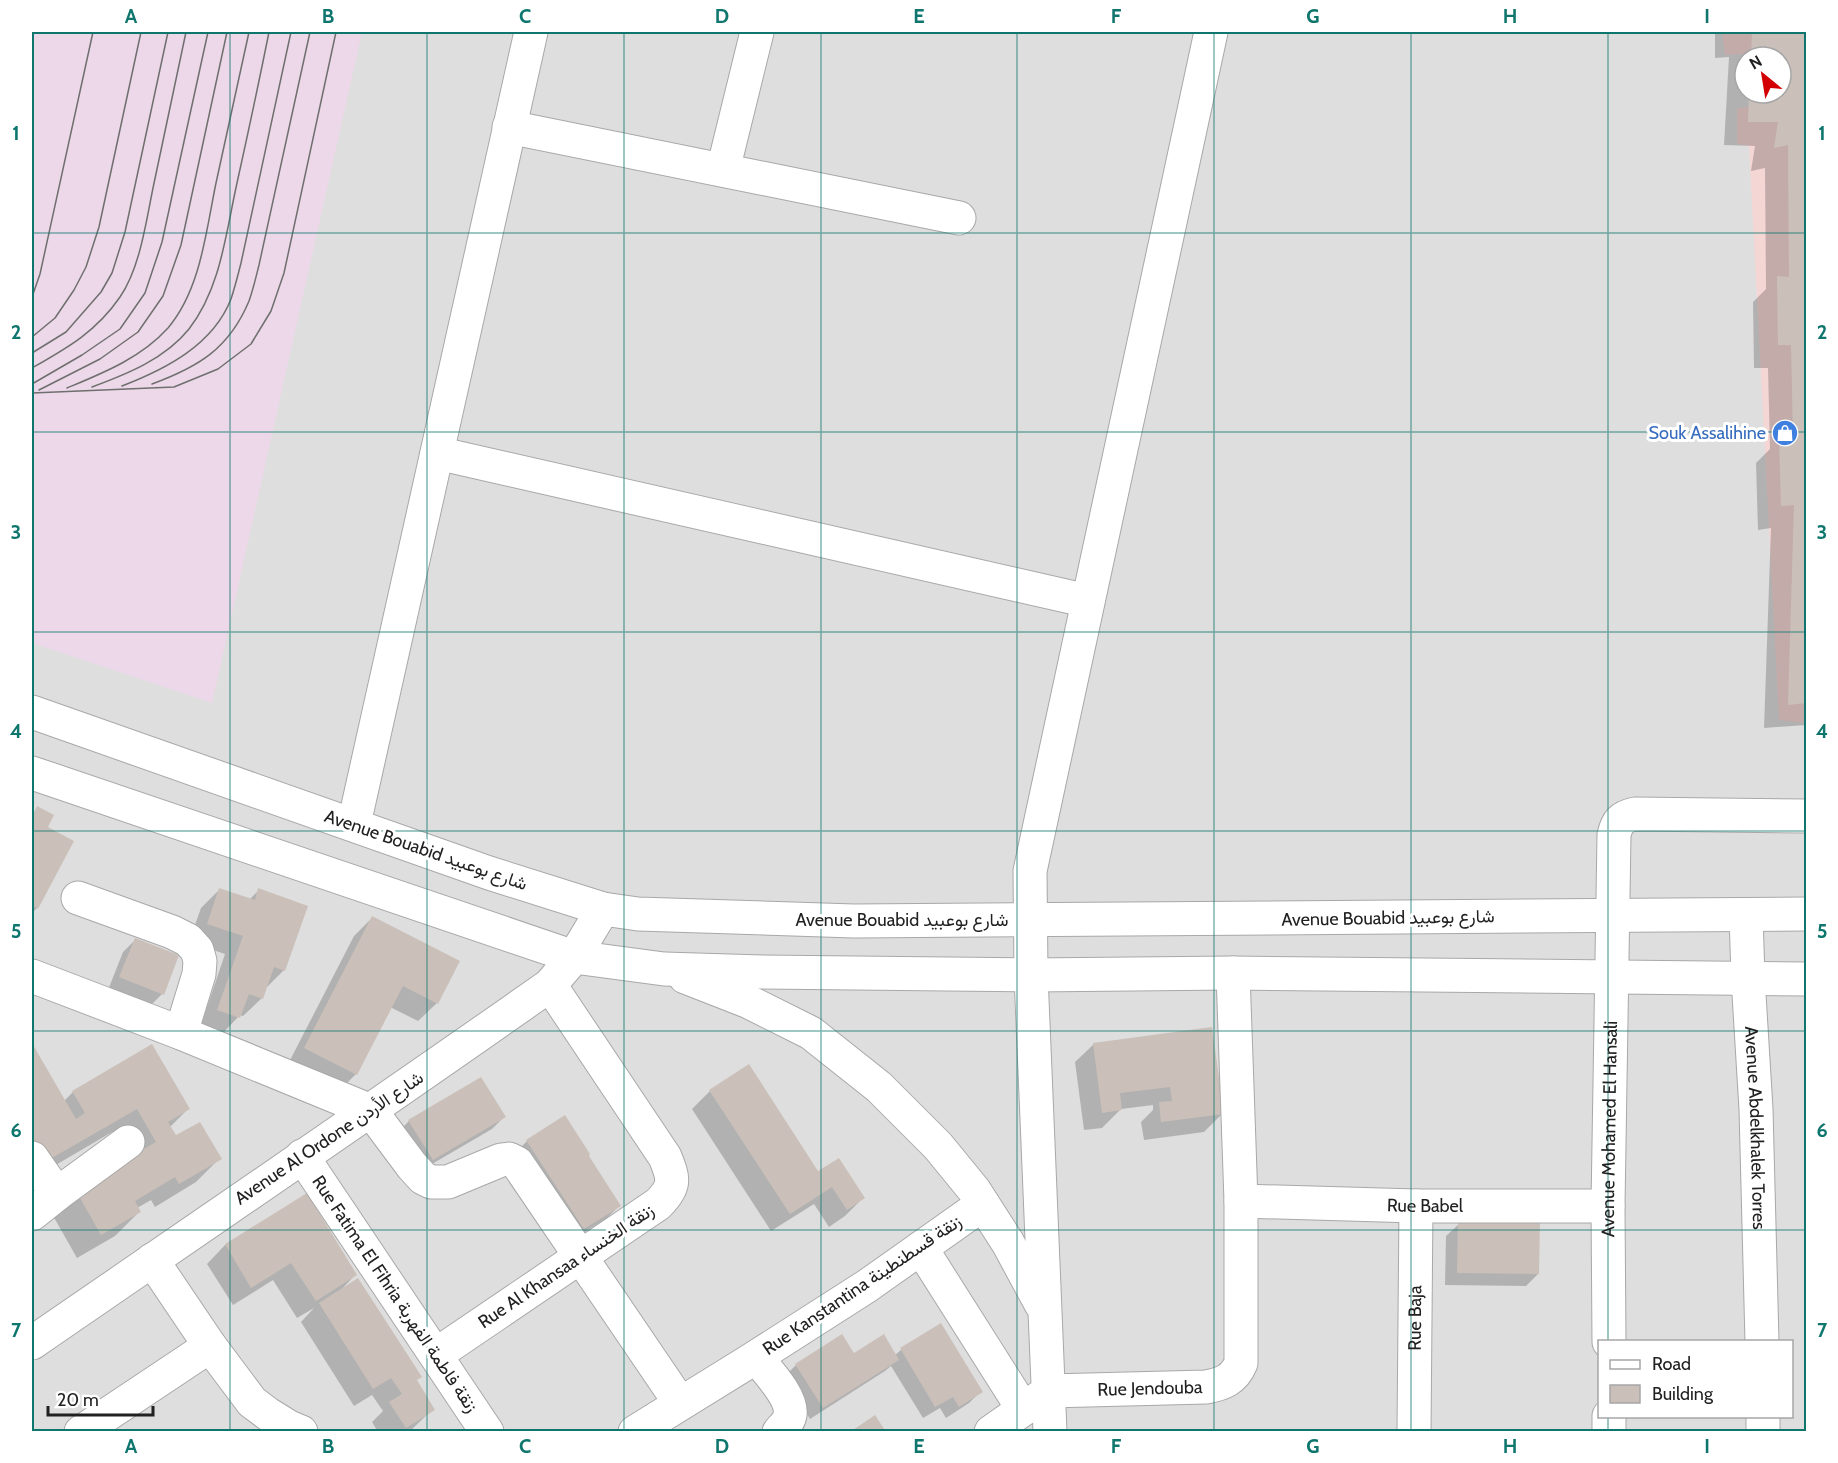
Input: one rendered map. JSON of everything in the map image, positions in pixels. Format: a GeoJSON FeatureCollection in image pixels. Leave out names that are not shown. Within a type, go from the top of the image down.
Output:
{"type":"FeatureCollection","features":[{"type":"Feature","properties":{"kind":"street"},"geometry":{"type":"LineString","coordinates":[[354,824],[531,32]]}},
{"type":"Feature","properties":{"kind":"street"},"geometry":{"type":"LineString","coordinates":[[723,170],[757,32]]}},
{"type":"Feature","properties":{"kind":"street"},"geometry":{"type":"LineString","coordinates":[[1050,1431],[1031,975],[1030,871],[1211,32]]}},
{"type":"Feature","properties":{"kind":"street"},"geometry":{"type":"LineString","coordinates":[[509,127],[959,218]]}},
{"type":"Feature","properties":{"kind":"street"},"geometry":{"type":"LineString","coordinates":[[437,453],[1088,602]]}},
{"type":"Feature","properties":{"kind":"street","name":"Avenue Bouabid شارع بوعبيد"},"geometry":{"type":"LineString","coordinates":[[32,712],[489,873],[603,909],[696,917],[854,921],[1806,914]]}},
{"type":"Feature","properties":{"kind":"street"},"geometry":{"type":"LineString","coordinates":[[32,773],[574,957],[664,969],[1031,975],[1233,973],[1806,979]]}},
{"type":"Feature","properties":{"kind":"street","name":"Avenue Mohamed El Hansali"},"geometry":{"type":"LineString","coordinates":[[1609,1340],[1608,1206],[1612,915],[1616,824],[1624,817],[1635,814],[1806,816]]}},
{"type":"Feature","properties":{"kind":"street"},"geometry":{"type":"LineString","coordinates":[[78,898],[172,932],[188,940],[197,950],[200,961],[199,974],[181,1033]]}},
{"type":"Feature","properties":{"kind":"street","name":"Avenue Al Ordone شارع الأردن"},"geometry":{"type":"LineString","coordinates":[[32,1343],[302,1156],[371,1111],[550,985],[574,957],[603,909]]}},
{"type":"Feature","properties":{"kind":"street","name":"Avenue Abdelkhalek Torres"},"geometry":{"type":"LineString","coordinates":[[1746,915],[1756,1109],[1762,1340]]}},
{"type":"Feature","properties":{"kind":"street"},"geometry":{"type":"LineString","coordinates":[[664,969],[749,1002],[811,1033],[879,1087],[938,1146],[974,1190],[1008,1243],[1045,1310]]}},
{"type":"Feature","properties":{"kind":"street"},"geometry":{"type":"LineString","coordinates":[[1233,973],[1241,1201]]}},
{"type":"Feature","properties":{"kind":"street"},"geometry":{"type":"LineString","coordinates":[[32,976],[181,1033],[371,1111],[412,1166],[423,1178],[431,1182],[448,1182],[501,1160],[509,1159],[517,1163],[680,1403]]}},
{"type":"Feature","properties":{"kind":"street","name":"Rue Al Khansaa زنقة الخنساء"},"geometry":{"type":"LineString","coordinates":[[436,1354],[658,1204],[668,1194],[672,1185],[672,1173],[665,1157],[550,985]]}},
{"type":"Feature","properties":{"kind":"street"},"geometry":{"type":"LineString","coordinates":[[32,1214],[128,1142]]}},
{"type":"Feature","properties":{"kind":"street","name":"Rue Fatima El Fihria زنقة فاطمة الفهربة"},"geometry":{"type":"LineString","coordinates":[[302,1156],[487,1431]]}},
{"type":"Feature","properties":{"kind":"street"},"geometry":{"type":"LineString","coordinates":[[32,1158],[57,1194]]}},
{"type":"Feature","properties":{"kind":"street","name":"Rue Babel"},"geometry":{"type":"LineString","coordinates":[[1241,1201],[1416,1206],[1608,1206]]}},
{"type":"Feature","properties":{"kind":"street","name":"Rue Jendouba"},"geometry":{"type":"LineString","coordinates":[[1049,1391],[1206,1387],[1218,1385],[1230,1379],[1237,1372],[1241,1363],[1241,1201]]}},
{"type":"Feature","properties":{"kind":"street","name":"Rue Kanstantina زنقة قسطنطينة"},"geometry":{"type":"LineString","coordinates":[[779,1431],[791,1415],[790,1405],[785,1394],[756,1357],[867,1286],[982,1204]]}},
{"type":"Feature","properties":{"kind":"street","name":"Rue Baja"},"geometry":{"type":"LineString","coordinates":[[1414,1431],[1416,1206]]}},
{"type":"Feature","properties":{"kind":"street"},"geometry":{"type":"LineString","coordinates":[[921,1248],[1023,1409]]}},
{"type":"Feature","properties":{"kind":"street"},"geometry":{"type":"LineString","coordinates":[[152,1260],[210,1346],[252,1402],[267,1414],[301,1431]]}},
{"type":"Feature","properties":{"kind":"street"},"geometry":{"type":"LineString","coordinates":[[81,1431],[210,1346]]}},
{"type":"Feature","properties":{"kind":"street"},"geometry":{"type":"LineString","coordinates":[[635,1431],[756,1357]]}},
{"type":"Feature","properties":{"kind":"street"},"geometry":{"type":"LineString","coordinates":[[991,1431],[1049,1391]]}},
{"type":"Feature","properties":{"kind":"shaded area"},"geometry":{"type":"Polygon","coordinates":[[[32,32],[1806,32],[1806,1431],[32,1431],[32,32]]]}},
{"type":"Feature","properties":{"kind":"shaded area"},"geometry":{"type":"Polygon","coordinates":[[[32,32],[362,32],[212,703],[32,643],[32,32]]]}},
{"type":"Feature","properties":{"kind":"shaded area","name":"Souk Assalihine"},"geometry":{"type":"Polygon","coordinates":[[[1722,32],[1806,32],[1806,723],[1779,720],[1749,146],[1737,144],[1737,108],[1755,105],[1793,105],[1793,45],[1733,45],[1733,55],[1725,55],[1722,32]]]}},
{"type":"Feature","properties":{"kind":"building"},"geometry":{"type":"Polygon","coordinates":[[[1739,32],[1806,32],[1806,703],[1788,705],[1794,505],[1781,506],[1779,438],[1793,437],[1791,345],[1778,345],[1777,276],[1789,277],[1788,145],[1774,148],[1778,122],[1748,122],[1749,105],[1793,105],[1793,45],[1752,45],[1752,33],[1739,34],[1739,32]]]}},
{"type":"Feature","properties":{"kind":"building"},"geometry":{"type":"Polygon","coordinates":[[[37,806],[54,815],[48,827],[74,841],[38,909],[32,905],[32,817],[37,806]]]}},
{"type":"Feature","properties":{"kind":"building"},"geometry":{"type":"Polygon","coordinates":[[[219,888],[255,900],[258,888],[308,906],[285,971],[274,967],[263,999],[249,994],[240,1018],[217,1010],[243,936],[207,924],[219,888]]]}},
{"type":"Feature","properties":{"kind":"building"},"geometry":{"type":"Polygon","coordinates":[[[372,916],[460,961],[438,1004],[403,986],[357,1075],[304,1048],[372,916]]]}},
{"type":"Feature","properties":{"kind":"building"},"geometry":{"type":"Polygon","coordinates":[[[135,938],[179,955],[164,995],[119,977],[135,938]]]}},
{"type":"Feature","properties":{"kind":"building"},"geometry":{"type":"Polygon","coordinates":[[[1212,1027],[1224,1114],[1161,1122],[1159,1102],[1172,1101],[1170,1087],[1120,1093],[1122,1110],[1102,1113],[1093,1043],[1212,1027]]]}},
{"type":"Feature","properties":{"kind":"building"},"geometry":{"type":"Polygon","coordinates":[[[32,1043],[76,1119],[85,1113],[72,1091],[152,1044],[190,1109],[168,1122],[176,1135],[200,1122],[222,1159],[179,1184],[175,1177],[135,1201],[141,1212],[101,1235],[75,1189],[156,1142],[137,1109],[45,1162],[32,1139],[32,1043]]]}},
{"type":"Feature","properties":{"kind":"building"},"geometry":{"type":"Polygon","coordinates":[[[749,1064],[818,1171],[839,1158],[865,1198],[847,1210],[832,1187],[790,1214],[709,1090],[749,1064]]]}},
{"type":"Feature","properties":{"kind":"building"},"geometry":{"type":"Polygon","coordinates":[[[481,1077],[506,1117],[433,1160],[408,1120],[481,1077]]]}},
{"type":"Feature","properties":{"kind":"building"},"geometry":{"type":"Polygon","coordinates":[[[565,1115],[621,1206],[584,1229],[526,1140],[565,1115]]]}},
{"type":"Feature","properties":{"kind":"building"},"geometry":{"type":"Polygon","coordinates":[[[307,1193],[357,1275],[316,1301],[291,1263],[251,1288],[225,1244],[307,1193]]]}},
{"type":"Feature","properties":{"kind":"building"},"geometry":{"type":"Polygon","coordinates":[[[1458,1222],[1540,1223],[1539,1274],[1457,1273],[1458,1222]]]}},
{"type":"Feature","properties":{"kind":"building"},"geometry":{"type":"Polygon","coordinates":[[[358,1278],[422,1377],[417,1380],[435,1410],[406,1428],[389,1402],[402,1394],[391,1378],[373,1389],[319,1303],[358,1278]]]}},
{"type":"Feature","properties":{"kind":"building"},"geometry":{"type":"Polygon","coordinates":[[[941,1323],[983,1392],[959,1407],[953,1397],[935,1407],[900,1348],[941,1323]]]}},
{"type":"Feature","properties":{"kind":"building"},"geometry":{"type":"Polygon","coordinates":[[[842,1334],[854,1353],[884,1334],[899,1360],[823,1408],[795,1364],[842,1334]]]}},
{"type":"Feature","properties":{"kind":"building"},"geometry":{"type":"Polygon","coordinates":[[[875,1415],[886,1432],[850,1432],[875,1415]]]}},
{"type":"Feature","properties":{"kind":"tram line"},"geometry":{"type":"LineString","coordinates":[[32,297],[40,274],[93,32]]}},
{"type":"Feature","properties":{"kind":"tram line"},"geometry":{"type":"LineString","coordinates":[[32,337],[55,318],[86,267],[99,227],[141,32]]}},
{"type":"Feature","properties":{"kind":"tram line"},"geometry":{"type":"LineString","coordinates":[[32,353],[66,332],[101,292],[112,273],[125,232],[168,32]]}},
{"type":"Feature","properties":{"kind":"tram line"},"geometry":{"type":"LineString","coordinates":[[32,368],[91,330],[120,297],[133,273],[186,32]]}},
{"type":"Feature","properties":{"kind":"tram line"},"geometry":{"type":"LineString","coordinates":[[32,384],[82,355],[120,329],[145,293],[162,242],[208,32]]}},
{"type":"Feature","properties":{"kind":"tram line"},"geometry":{"type":"LineString","coordinates":[[39,390],[100,359],[138,332],[163,296],[181,245],[227,32]]}},
{"type":"Feature","properties":{"kind":"tram line"},"geometry":{"type":"LineString","coordinates":[[67,388],[121,364],[146,348],[168,328],[188,296],[201,259],[249,32]]}},
{"type":"Feature","properties":{"kind":"tram line"},"geometry":{"type":"LineString","coordinates":[[92,387],[132,371],[169,349],[189,329],[200,313],[221,259],[269,32]]}},
{"type":"Feature","properties":{"kind":"tram line"},"geometry":{"type":"LineString","coordinates":[[122,386],[171,363],[200,342],[213,330],[231,299],[241,263],[291,32]]}},
{"type":"Feature","properties":{"kind":"tram line"},"geometry":{"type":"LineString","coordinates":[[152,384],[184,371],[222,344],[241,318],[249,301],[310,32]]}},
{"type":"Feature","properties":{"kind":"tram line"},"geometry":{"type":"LineString","coordinates":[[32,393],[174,387],[218,369],[251,344],[271,311],[284,273],[336,32]]}},
{"type":"Feature","properties":{"kind":"place","name":"Souk Assalihine"},"geometry":{"type":"Point","coordinates":[1785,433]}}]}
